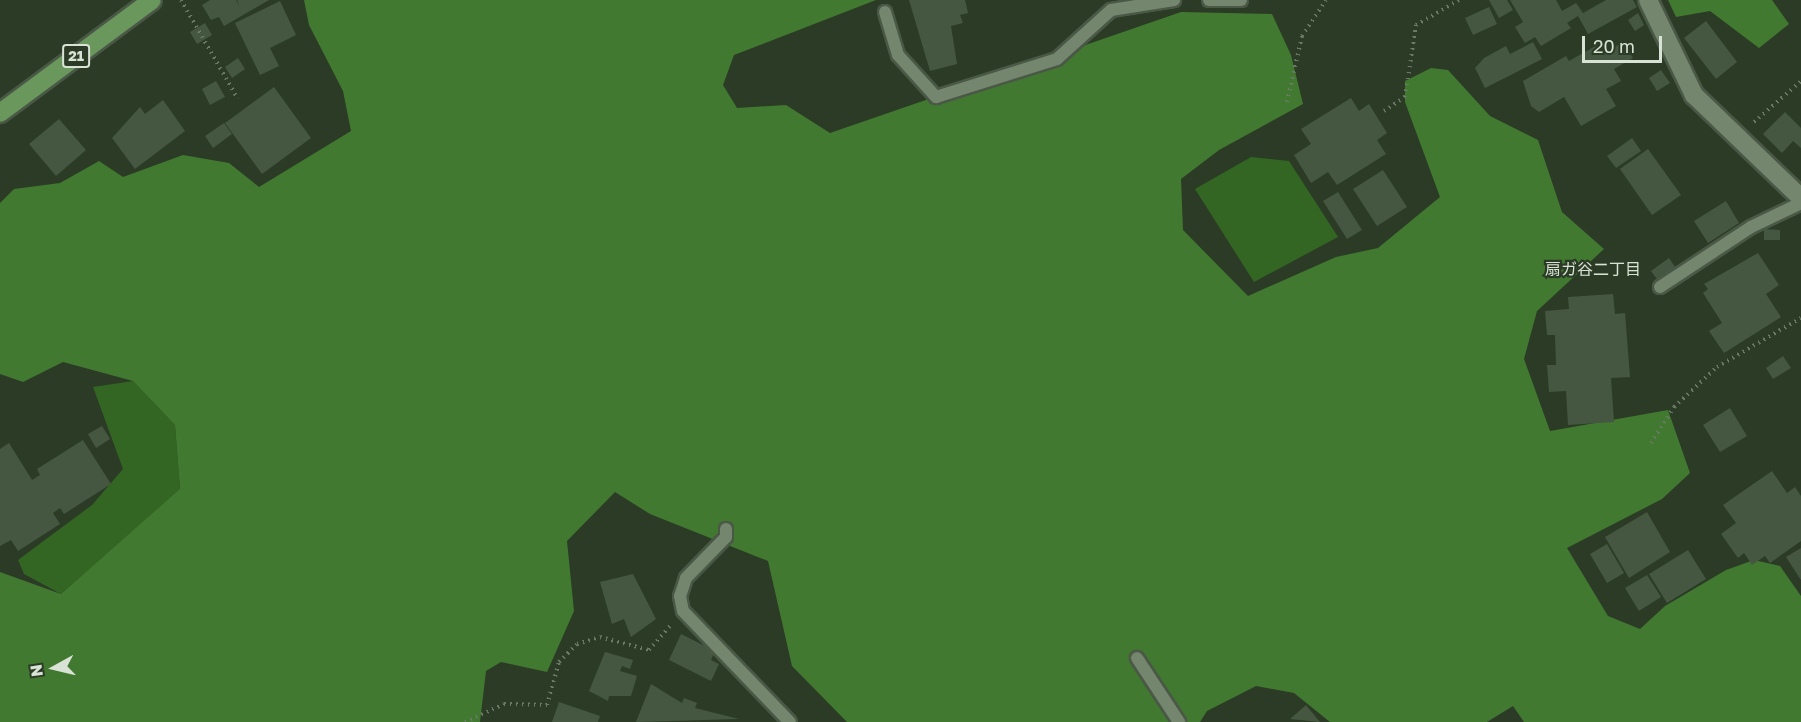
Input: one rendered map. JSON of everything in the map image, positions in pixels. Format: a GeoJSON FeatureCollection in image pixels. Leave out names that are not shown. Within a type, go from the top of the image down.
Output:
{"type":"FeatureCollection","features":[{"type":"Feature","properties":{"kind":"main road","name":"21"},"geometry":{"type":"LineString","coordinates":[[0,113],[152,0]]}},
{"type":"Feature","properties":{"kind":"street"},"geometry":{"type":"LineString","coordinates":[[1648,0],[1694,95],[1801,198]]}},
{"type":"Feature","properties":{"kind":"lane"},"geometry":{"type":"LineString","coordinates":[[885,12],[898,55],[936,97],[1057,59],[1111,10],[1174,0]]}},
{"type":"Feature","properties":{"kind":"lane"},"geometry":{"type":"LineString","coordinates":[[1209,0],[1241,0]]}},
{"type":"Feature","properties":{"kind":"lane"},"geometry":{"type":"LineString","coordinates":[[1660,287],[1752,226],[1801,203]]}},
{"type":"Feature","properties":{"kind":"lane"},"geometry":{"type":"LineString","coordinates":[[726,529],[726,537],[686,578],[680,596],[683,611],[790,722]]}},
{"type":"Feature","properties":{"kind":"lane"},"geometry":{"type":"LineString","coordinates":[[1137,658],[1179,722]]}},
{"type":"Feature","properties":{"kind":"path"},"geometry":{"type":"LineString","coordinates":[[181,0],[237,99]]}},
{"type":"Feature","properties":{"kind":"path"},"geometry":{"type":"LineString","coordinates":[[1287,102],[1302,36],[1326,0]]}},
{"type":"Feature","properties":{"kind":"path"},"geometry":{"type":"LineString","coordinates":[[1384,111],[1405,97],[1416,25],[1459,0]]}},
{"type":"Feature","properties":{"kind":"path"},"geometry":{"type":"LineString","coordinates":[[1737,136],[1801,81]]}},
{"type":"Feature","properties":{"kind":"path"},"geometry":{"type":"LineString","coordinates":[[1651,443],[1674,407],[1717,367],[1801,318]]}},
{"type":"Feature","properties":{"kind":"path"},"geometry":{"type":"LineString","coordinates":[[465,722],[504,704],[547,705],[559,662],[577,644],[600,637],[649,650],[683,611]]}},
{"type":"Feature","properties":{"kind":"green space"},"geometry":{"type":"Polygon","coordinates":[[[304,0],[876,0],[734,55],[723,85],[737,108],[786,105],[830,133],[1181,12],[1272,14],[1291,55],[1303,104],[1219,150],[1181,179],[1183,230],[1248,296],[1336,257],[1378,248],[1440,197],[1405,102],[1405,81],[1431,68],[1448,70],[1490,116],[1538,140],[1562,212],[1604,249],[1537,311],[1524,359],[1550,431],[1668,410],[1690,473],[1662,499],[1567,548],[1608,616],[1640,629],[1665,606],[1726,570],[1754,560],[1780,566],[1801,596],[1801,722],[1524,722],[1513,706],[1487,722],[1330,722],[1294,693],[1256,686],[1207,711],[1200,722],[847,722],[792,666],[768,561],[650,514],[615,492],[567,541],[574,611],[547,672],[501,662],[486,671],[480,722],[0,722],[0,572],[61,594],[180,489],[175,425],[133,381],[63,362],[23,382],[0,374],[0,203],[14,189],[60,183],[99,161],[123,177],[183,155],[229,163],[259,187],[351,131],[343,91],[309,25],[304,0]]]}},
{"type":"Feature","properties":{"kind":"green space"},"geometry":{"type":"Polygon","coordinates":[[[1668,0],[1772,0],[1789,24],[1759,48],[1710,11],[1676,17],[1668,0]]]}},
{"type":"Feature","properties":{"kind":"green space"},"geometry":{"type":"Polygon","coordinates":[[[1251,157],[1289,161],[1338,237],[1254,282],[1195,189],[1251,157]]]}},
{"type":"Feature","properties":{"kind":"green space"},"geometry":{"type":"Polygon","coordinates":[[[133,381],[175,425],[180,490],[61,594],[24,574],[18,560],[92,505],[123,469],[93,387],[133,381]]]}},
{"type":"Feature","properties":{"kind":"building"},"geometry":{"type":"Polygon","coordinates":[[[210,0],[236,0],[239,6],[237,0],[269,0],[224,26],[219,17],[211,20],[202,5],[210,0]]]}},
{"type":"Feature","properties":{"kind":"building"},"geometry":{"type":"Polygon","coordinates":[[[909,0],[965,0],[968,13],[960,15],[963,23],[951,26],[957,64],[930,71],[909,0]]]}},
{"type":"Feature","properties":{"kind":"building"},"geometry":{"type":"Polygon","coordinates":[[[1489,0],[1507,0],[1513,10],[1499,18],[1489,0]]]}},
{"type":"Feature","properties":{"kind":"building"},"geometry":{"type":"Polygon","coordinates":[[[1510,0],[1556,0],[1562,11],[1576,3],[1583,13],[1606,0],[1633,0],[1637,7],[1588,34],[1578,16],[1567,23],[1571,28],[1541,46],[1535,37],[1525,43],[1515,27],[1523,22],[1510,0]]]}},
{"type":"Feature","properties":{"kind":"building"},"geometry":{"type":"Polygon","coordinates":[[[280,1],[296,35],[270,48],[279,66],[260,75],[235,23],[280,1]]]}},
{"type":"Feature","properties":{"kind":"building"},"geometry":{"type":"Polygon","coordinates":[[[1489,7],[1497,24],[1473,35],[1465,18],[1489,7]]]}},
{"type":"Feature","properties":{"kind":"building"},"geometry":{"type":"Polygon","coordinates":[[[1638,13],[1644,25],[1635,31],[1628,20],[1638,13]]]}},
{"type":"Feature","properties":{"kind":"building"},"geometry":{"type":"Polygon","coordinates":[[[1706,21],[1737,62],[1716,79],[1684,38],[1706,21]]]}},
{"type":"Feature","properties":{"kind":"building"},"geometry":{"type":"Polygon","coordinates":[[[205,23],[212,35],[197,44],[190,32],[205,23]]]}},
{"type":"Feature","properties":{"kind":"building"},"geometry":{"type":"Polygon","coordinates":[[[1533,42],[1542,59],[1485,88],[1475,68],[1484,58],[1506,46],[1510,54],[1533,42]]]}},
{"type":"Feature","properties":{"kind":"building"},"geometry":{"type":"Polygon","coordinates":[[[1623,42],[1633,58],[1614,69],[1621,81],[1606,89],[1616,106],[1581,126],[1564,97],[1539,112],[1531,106],[1523,81],[1566,56],[1569,61],[1599,44],[1604,53],[1623,42]]]}},
{"type":"Feature","properties":{"kind":"building"},"geometry":{"type":"Polygon","coordinates":[[[238,58],[245,69],[232,78],[225,67],[238,58]]]}},
{"type":"Feature","properties":{"kind":"building"},"geometry":{"type":"Polygon","coordinates":[[[1661,70],[1670,83],[1657,91],[1649,78],[1661,70]]]}},
{"type":"Feature","properties":{"kind":"building"},"geometry":{"type":"Polygon","coordinates":[[[216,81],[225,97],[210,105],[202,89],[216,81]]]}},
{"type":"Feature","properties":{"kind":"building"},"geometry":{"type":"Polygon","coordinates":[[[274,87],[311,138],[262,174],[225,123],[274,87]]]}},
{"type":"Feature","properties":{"kind":"building"},"geometry":{"type":"Polygon","coordinates":[[[1351,98],[1359,111],[1369,104],[1387,133],[1377,140],[1386,154],[1337,185],[1328,172],[1311,183],[1294,155],[1311,144],[1301,129],[1351,98]]]}},
{"type":"Feature","properties":{"kind":"building"},"geometry":{"type":"Polygon","coordinates":[[[163,100],[185,131],[135,169],[112,138],[140,107],[145,114],[163,100]]]}},
{"type":"Feature","properties":{"kind":"building"},"geometry":{"type":"Polygon","coordinates":[[[1785,112],[1801,128],[1801,148],[1793,141],[1782,153],[1763,134],[1785,112]]]}},
{"type":"Feature","properties":{"kind":"building"},"geometry":{"type":"Polygon","coordinates":[[[59,119],[86,150],[56,176],[29,144],[59,119]]]}},
{"type":"Feature","properties":{"kind":"building"},"geometry":{"type":"Polygon","coordinates":[[[224,123],[232,134],[213,148],[205,136],[224,123]]]}},
{"type":"Feature","properties":{"kind":"building"},"geometry":{"type":"Polygon","coordinates":[[[1632,138],[1641,151],[1616,168],[1607,156],[1632,138]]]}},
{"type":"Feature","properties":{"kind":"building"},"geometry":{"type":"Polygon","coordinates":[[[1648,149],[1681,195],[1652,215],[1620,169],[1648,149]]]}},
{"type":"Feature","properties":{"kind":"building"},"geometry":{"type":"Polygon","coordinates":[[[1383,170],[1407,207],[1377,226],[1353,189],[1383,170]]]}},
{"type":"Feature","properties":{"kind":"building"},"geometry":{"type":"Polygon","coordinates":[[[1338,192],[1362,230],[1347,239],[1323,201],[1338,192]]]}},
{"type":"Feature","properties":{"kind":"building"},"geometry":{"type":"Polygon","coordinates":[[[1726,201],[1739,223],[1708,243],[1694,221],[1726,201]]]}},
{"type":"Feature","properties":{"kind":"building"},"geometry":{"type":"Polygon","coordinates":[[[1764,229],[1780,230],[1780,240],[1764,240],[1764,229]]]}},
{"type":"Feature","properties":{"kind":"building"},"geometry":{"type":"Polygon","coordinates":[[[1758,253],[1779,285],[1766,294],[1781,317],[1724,353],[1709,331],[1722,323],[1703,293],[1708,289],[1704,284],[1758,253]]]}},
{"type":"Feature","properties":{"kind":"building"},"geometry":{"type":"Polygon","coordinates":[[[1669,258],[1675,267],[1657,279],[1651,271],[1669,258]]]}},
{"type":"Feature","properties":{"kind":"building"},"geometry":{"type":"Polygon","coordinates":[[[1613,294],[1615,314],[1625,313],[1630,377],[1611,378],[1614,422],[1568,425],[1566,391],[1549,392],[1547,365],[1556,365],[1555,335],[1547,335],[1545,311],[1569,309],[1568,297],[1613,294]]]}},
{"type":"Feature","properties":{"kind":"building"},"geometry":{"type":"Polygon","coordinates":[[[1783,356],[1791,368],[1773,379],[1766,368],[1783,356]]]}},
{"type":"Feature","properties":{"kind":"building"},"geometry":{"type":"Polygon","coordinates":[[[1730,408],[1747,436],[1720,452],[1703,425],[1730,408]]]}},
{"type":"Feature","properties":{"kind":"building"},"geometry":{"type":"Polygon","coordinates":[[[102,426],[110,439],[96,448],[88,434],[102,426]]]}},
{"type":"Feature","properties":{"kind":"building"},"geometry":{"type":"Polygon","coordinates":[[[83,440],[111,484],[64,514],[60,508],[53,513],[60,524],[18,551],[11,540],[0,546],[0,449],[9,443],[32,480],[40,475],[37,469],[83,440]]]}},
{"type":"Feature","properties":{"kind":"building"},"geometry":{"type":"Polygon","coordinates":[[[1772,471],[1787,493],[1795,487],[1801,496],[1801,541],[1770,563],[1765,556],[1752,565],[1744,553],[1738,558],[1721,534],[1736,523],[1723,505],[1772,471]]]}},
{"type":"Feature","properties":{"kind":"building"},"geometry":{"type":"Polygon","coordinates":[[[1647,512],[1670,552],[1629,578],[1605,537],[1647,512]]]}},
{"type":"Feature","properties":{"kind":"building"},"geometry":{"type":"Polygon","coordinates":[[[1607,544],[1624,573],[1607,583],[1590,554],[1607,544]]]}},
{"type":"Feature","properties":{"kind":"building"},"geometry":{"type":"Polygon","coordinates":[[[1801,548],[1801,580],[1786,557],[1801,548]]]}},
{"type":"Feature","properties":{"kind":"building"},"geometry":{"type":"Polygon","coordinates":[[[1688,550],[1706,579],[1667,603],[1649,574],[1688,550]]]}},
{"type":"Feature","properties":{"kind":"building"},"geometry":{"type":"Polygon","coordinates":[[[633,574],[656,619],[631,637],[624,619],[612,624],[600,582],[633,574]]]}},
{"type":"Feature","properties":{"kind":"building"},"geometry":{"type":"Polygon","coordinates":[[[1647,575],[1661,597],[1639,611],[1625,588],[1647,575]]]}},
{"type":"Feature","properties":{"kind":"building"},"geometry":{"type":"Polygon","coordinates":[[[681,634],[715,651],[711,660],[719,664],[711,681],[669,660],[681,634]]]}},
{"type":"Feature","properties":{"kind":"building"},"geometry":{"type":"Polygon","coordinates":[[[605,652],[633,660],[630,669],[622,666],[620,671],[637,676],[631,696],[609,696],[608,701],[589,691],[605,652]]]}},
{"type":"Feature","properties":{"kind":"building"},"geometry":{"type":"Polygon","coordinates":[[[651,684],[682,703],[684,698],[697,703],[695,708],[739,719],[636,722],[651,684]]]}},
{"type":"Feature","properties":{"kind":"building"},"geometry":{"type":"Polygon","coordinates":[[[559,702],[600,716],[598,722],[552,722],[559,702]]]}},
{"type":"Feature","properties":{"kind":"building"},"geometry":{"type":"Polygon","coordinates":[[[1306,705],[1320,722],[1290,719],[1306,705]]]}},
{"type":"Feature","properties":{"kind":"district","name":"扇ガ谷二丁目"},"geometry":{"type":"Point","coordinates":[1593,269]}}]}
